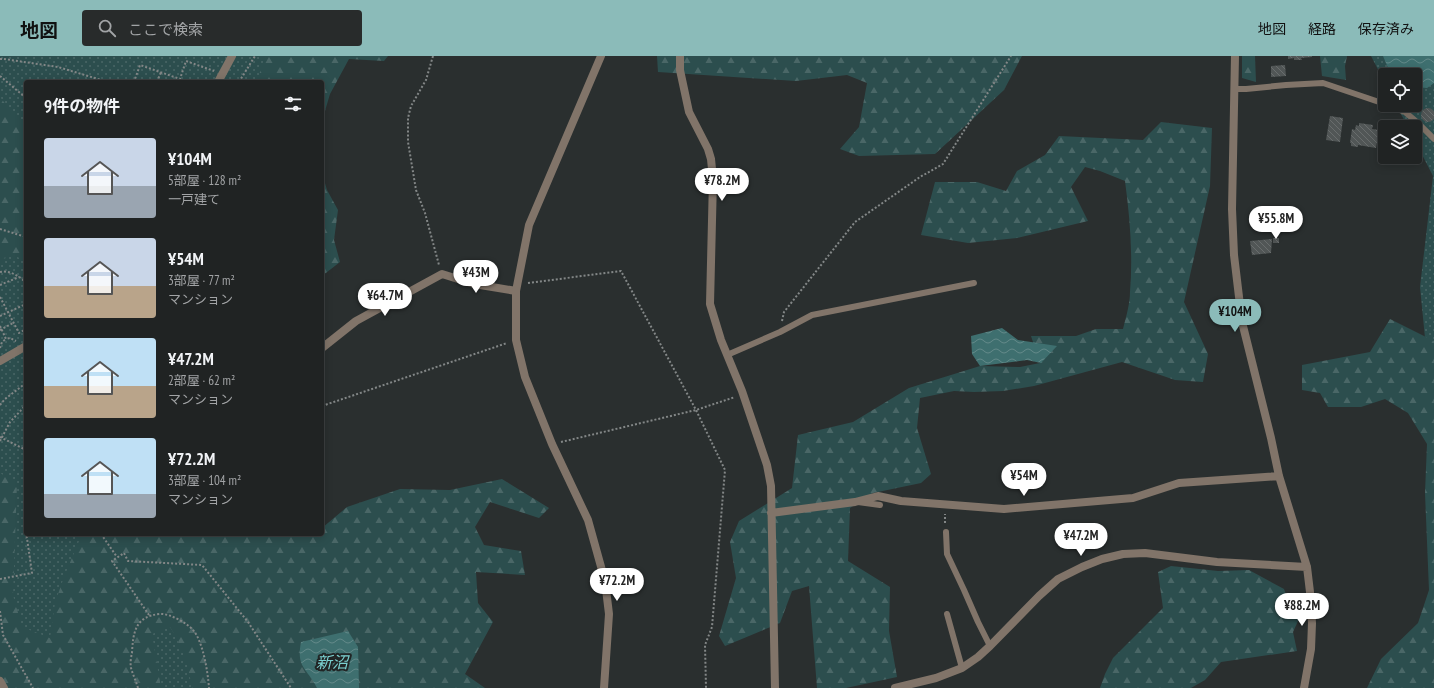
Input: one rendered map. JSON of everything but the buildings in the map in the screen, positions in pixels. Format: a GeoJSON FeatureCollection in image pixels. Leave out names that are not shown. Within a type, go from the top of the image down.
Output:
{"type":"FeatureCollection","features":[{"type":"Feature","properties":{"kind":"street"},"geometry":{"type":"LineString","coordinates":[[219,80],[232,56]]}},
{"type":"Feature","properties":{"kind":"street"},"geometry":{"type":"LineString","coordinates":[[601,56],[529,225],[516,287],[516,340],[525,377],[552,444],[588,520],[605,581],[609,614],[604,688]]}},
{"type":"Feature","properties":{"kind":"street"},"geometry":{"type":"LineString","coordinates":[[680,56],[680,70],[689,112],[712,159],[713,179],[710,304],[721,340],[742,391],[767,465],[771,486],[775,688]]}},
{"type":"Feature","properties":{"kind":"street"},"geometry":{"type":"LineString","coordinates":[[1235,56],[1232,209],[1234,255],[1242,322],[1272,438],[1279,476],[1307,567],[1312,623],[1311,649],[1304,688]]}},
{"type":"Feature","properties":{"kind":"street"},"geometry":{"type":"LineString","coordinates":[[324,346],[356,321],[442,274],[474,284],[516,287]]}},
{"type":"Feature","properties":{"kind":"street"},"geometry":{"type":"LineString","coordinates":[[0,361],[24,347]]}},
{"type":"Feature","properties":{"kind":"street"},"geometry":{"type":"LineString","coordinates":[[771,513],[855,502],[878,496],[901,501],[1004,509],[1133,498],[1179,483],[1279,476]]}},
{"type":"Feature","properties":{"kind":"street"},"geometry":{"type":"LineString","coordinates":[[895,688],[936,678],[962,668],[978,657],[990,646],[1039,596],[1058,579],[1102,559],[1123,554],[1145,553],[1217,562],[1307,567]]}},
{"type":"Feature","properties":{"kind":"street"},"geometry":{"type":"LineString","coordinates":[[0,682],[4,688]]}},
{"type":"Feature","properties":{"kind":"lane"},"geometry":{"type":"LineString","coordinates":[[1234,89],[1286,84],[1323,83],[1378,102]]}},
{"type":"Feature","properties":{"kind":"lane"},"geometry":{"type":"LineString","coordinates":[[1405,112],[1434,139]]}},
{"type":"Feature","properties":{"kind":"lane"},"geometry":{"type":"LineString","coordinates":[[727,355],[780,332],[812,315],[974,283]]}},
{"type":"Feature","properties":{"kind":"lane"},"geometry":{"type":"LineString","coordinates":[[855,502],[880,505]]}},
{"type":"Feature","properties":{"kind":"lane"},"geometry":{"type":"LineString","coordinates":[[946,532],[947,554],[990,646]]}},
{"type":"Feature","properties":{"kind":"lane"},"geometry":{"type":"LineString","coordinates":[[947,614],[962,668]]}},
{"type":"Feature","properties":{"kind":"path"},"geometry":{"type":"LineString","coordinates":[[240,80],[255,56]]}},
{"type":"Feature","properties":{"kind":"path"},"geometry":{"type":"LineString","coordinates":[[433,56],[426,80],[411,106],[408,118],[408,142],[416,190],[425,213],[434,250],[442,274]]}},
{"type":"Feature","properties":{"kind":"path"},"geometry":{"type":"LineString","coordinates":[[780,332],[784,312],[855,222],[920,177],[943,164],[1011,56]]}},
{"type":"Feature","properties":{"kind":"path"},"geometry":{"type":"LineString","coordinates":[[0,60],[4,59],[58,67],[101,80]]}},
{"type":"Feature","properties":{"kind":"path"},"geometry":{"type":"LineString","coordinates":[[133,80],[135,79],[140,65],[180,79],[186,61],[222,74]]}},
{"type":"Feature","properties":{"kind":"path"},"geometry":{"type":"LineString","coordinates":[[158,80],[161,72]]}},
{"type":"Feature","properties":{"kind":"path"},"geometry":{"type":"LineString","coordinates":[[0,76],[24,96]]}},
{"type":"Feature","properties":{"kind":"path"},"geometry":{"type":"LineString","coordinates":[[0,229],[24,236]]}},
{"type":"Feature","properties":{"kind":"path"},"geometry":{"type":"LineString","coordinates":[[0,272],[4,271],[19,277],[24,281]]}},
{"type":"Feature","properties":{"kind":"path"},"geometry":{"type":"LineString","coordinates":[[516,287],[621,271],[696,410],[725,470],[712,627],[705,645],[706,688]]}},
{"type":"Feature","properties":{"kind":"path"},"geometry":{"type":"LineString","coordinates":[[0,285],[19,277]]}},
{"type":"Feature","properties":{"kind":"path"},"geometry":{"type":"LineString","coordinates":[[0,297],[19,333],[24,330]]}},
{"type":"Feature","properties":{"kind":"path"},"geometry":{"type":"LineString","coordinates":[[0,316],[24,305]]}},
{"type":"Feature","properties":{"kind":"path"},"geometry":{"type":"LineString","coordinates":[[6,339],[0,328],[14,323]]}},
{"type":"Feature","properties":{"kind":"path"},"geometry":{"type":"LineString","coordinates":[[0,348],[2,342],[10,338],[24,347]]}},
{"type":"Feature","properties":{"kind":"path"},"geometry":{"type":"LineString","coordinates":[[324,405],[516,340]]}},
{"type":"Feature","properties":{"kind":"path"},"geometry":{"type":"LineString","coordinates":[[0,405],[5,399],[24,385]]}},
{"type":"Feature","properties":{"kind":"path"},"geometry":{"type":"LineString","coordinates":[[552,444],[696,410],[733,398],[742,391]]}},
{"type":"Feature","properties":{"kind":"path"},"geometry":{"type":"LineString","coordinates":[[0,441],[10,422],[24,407]]}},
{"type":"Feature","properties":{"kind":"path"},"geometry":{"type":"LineString","coordinates":[[1,437],[24,448]]}},
{"type":"Feature","properties":{"kind":"path"},"geometry":{"type":"LineString","coordinates":[[946,505],[944,520],[946,532]]}},
{"type":"Feature","properties":{"kind":"path"},"geometry":{"type":"LineString","coordinates":[[0,579],[32,573],[27,536]]}},
{"type":"Feature","properties":{"kind":"path"},"geometry":{"type":"LineString","coordinates":[[102,536],[117,557]]}},
{"type":"Feature","properties":{"kind":"path"},"geometry":{"type":"LineString","coordinates":[[149,615],[112,561],[124,553],[128,561],[202,566],[248,622],[290,688]]}},
{"type":"Feature","properties":{"kind":"path"},"geometry":{"type":"LineString","coordinates":[[0,611],[3,635],[33,688]]}},
{"type":"Feature","properties":{"kind":"path"},"geometry":{"type":"LineString","coordinates":[[138,688],[131,666],[132,642],[136,626],[149,615],[165,614],[175,618],[192,630],[201,646],[209,680],[209,688]]}},
{"type":"Feature","properties":{"kind":"green space"},"geometry":{"type":"Polygon","coordinates":[[[0,56],[331,56],[310,80],[24,80],[24,536],[286,536],[424,688],[0,688],[0,56]]]}},
{"type":"Feature","properties":{"kind":"green space"},"geometry":{"type":"Polygon","coordinates":[[[266,56],[388,56],[384,61],[349,59],[330,94],[324,114],[324,80],[258,80],[266,56]]]}},
{"type":"Feature","properties":{"kind":"green space"},"geometry":{"type":"Polygon","coordinates":[[[657,56],[1022,56],[1004,90],[935,154],[859,156],[840,149],[859,127],[867,83],[847,75],[796,81],[658,72],[657,56]]]}},
{"type":"Feature","properties":{"kind":"green space"},"geometry":{"type":"Polygon","coordinates":[[[1242,56],[1255,56],[1256,82],[1242,78],[1242,56]]]}},
{"type":"Feature","properties":{"kind":"green space"},"geometry":{"type":"Polygon","coordinates":[[[1320,56],[1347,56],[1345,66],[1346,80],[1322,76],[1320,56]]]}},
{"type":"Feature","properties":{"kind":"green space"},"geometry":{"type":"Polygon","coordinates":[[[1371,56],[1434,56],[1434,430],[1420,287],[1433,176],[1422,155],[1422,120],[1404,120],[1400,112],[1422,112],[1422,68],[1378,68],[1378,70],[1371,56]]]}},
{"type":"Feature","properties":{"kind":"green space"},"geometry":{"type":"Polygon","coordinates":[[[0,97],[13,114],[24,122],[24,262],[15,255],[0,260],[0,97]]]}},
{"type":"Feature","properties":{"kind":"green space"},"geometry":{"type":"Polygon","coordinates":[[[1161,122],[1212,128],[1210,186],[1184,302],[1208,354],[1203,382],[1175,380],[1122,362],[1034,386],[1003,391],[954,391],[920,398],[917,428],[931,474],[921,483],[873,493],[850,508],[848,561],[890,587],[889,631],[897,677],[846,688],[817,688],[809,586],[792,591],[780,623],[725,646],[719,636],[736,578],[730,542],[739,521],[792,488],[798,435],[853,422],[909,388],[980,366],[1020,367],[1040,363],[1031,336],[1076,336],[1096,329],[1123,329],[1128,310],[1131,278],[1130,223],[1125,181],[1085,167],[1071,187],[1088,221],[1017,238],[968,243],[921,235],[935,182],[977,182],[1006,191],[1017,171],[1045,155],[1059,136],[1143,140],[1161,122]]]}},
{"type":"Feature","properties":{"kind":"green space"},"geometry":{"type":"Polygon","coordinates":[[[324,180],[327,190],[338,210],[334,240],[340,262],[324,274],[324,180]]]}},
{"type":"Feature","properties":{"kind":"green space"},"geometry":{"type":"Polygon","coordinates":[[[1390,319],[1434,341],[1434,688],[1367,688],[1381,659],[1418,623],[1429,590],[1425,493],[1427,444],[1408,413],[1385,399],[1361,407],[1328,407],[1320,393],[1302,390],[1302,365],[1370,352],[1390,319]]]}},
{"type":"Feature","properties":{"kind":"green space"},"geometry":{"type":"Polygon","coordinates":[[[0,473],[17,483],[13,595],[22,627],[50,638],[55,603],[81,536],[324,536],[324,526],[347,507],[400,489],[450,490],[502,479],[549,508],[539,518],[490,502],[475,527],[484,545],[521,551],[525,575],[476,572],[478,603],[493,622],[465,674],[485,688],[359,688],[359,683],[316,686],[317,688],[192,688],[184,656],[175,634],[170,627],[152,634],[161,688],[0,688],[0,473]]]}},
{"type":"Feature","properties":{"kind":"green space"},"geometry":{"type":"Polygon","coordinates":[[[1171,566],[1218,571],[1249,570],[1284,589],[1290,606],[1299,619],[1293,632],[1297,651],[1221,662],[1205,680],[1191,688],[1100,688],[1113,658],[1163,608],[1158,572],[1171,566]]]}},
{"type":"Feature","properties":{"kind":"water"},"geometry":{"type":"Polygon","coordinates":[[[1383,56],[1434,56],[1434,83],[1427,88],[1422,88],[1422,68],[1388,68],[1383,56]]]}},
{"type":"Feature","properties":{"kind":"water"},"geometry":{"type":"Polygon","coordinates":[[[1002,328],[1018,340],[1057,346],[1041,363],[1027,360],[980,366],[972,354],[971,336],[1002,328]]]}},
{"type":"Feature","properties":{"kind":"water","name":"新沼"},"geometry":{"type":"Polygon","coordinates":[[[348,631],[358,647],[359,688],[317,688],[301,663],[301,642],[348,631]]]}}]}
